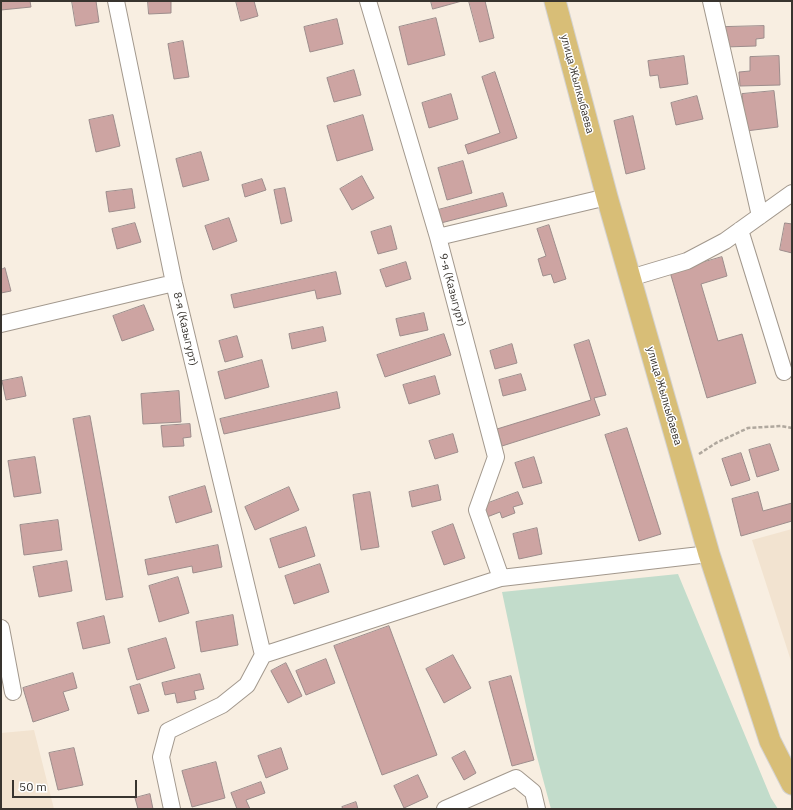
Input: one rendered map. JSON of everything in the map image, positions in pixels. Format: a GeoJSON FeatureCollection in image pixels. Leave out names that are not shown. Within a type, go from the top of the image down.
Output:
{"type":"FeatureCollection","features":[{"type":"Feature","properties":{"kind":"main road","name":"улица Жылкыбаева"},"geometry":{"type":"LineString","coordinates":[[555,1],[607,198],[709,554],[770,741],[791,781]]}},
{"type":"Feature","properties":{"kind":"street","name":"8-я (Казыгурт)"},"geometry":{"type":"LineString","coordinates":[[116,1],[174,283],[263,655]]}},
{"type":"Feature","properties":{"kind":"street","name":"9-я (Казыгурт)"},"geometry":{"type":"LineString","coordinates":[[368,1],[438,237],[496,457],[477,510],[501,578]]}},
{"type":"Feature","properties":{"kind":"street"},"geometry":{"type":"LineString","coordinates":[[710,1],[760,216]]}},
{"type":"Feature","properties":{"kind":"street"},"geometry":{"type":"LineString","coordinates":[[630,278],[686,261],[724,241],[792,193]]}},
{"type":"Feature","properties":{"kind":"street"},"geometry":{"type":"LineString","coordinates":[[438,237],[607,198]]}},
{"type":"Feature","properties":{"kind":"street"},"geometry":{"type":"LineString","coordinates":[[740,230],[784,372]]}},
{"type":"Feature","properties":{"kind":"street"},"geometry":{"type":"LineString","coordinates":[[1,324],[174,283]]}},
{"type":"Feature","properties":{"kind":"street"},"geometry":{"type":"LineString","coordinates":[[172,809],[160,757],[168,731],[222,704],[247,685],[263,655],[501,578],[709,554]]}},
{"type":"Feature","properties":{"kind":"street"},"geometry":{"type":"LineString","coordinates":[[1,628],[13,692]]}},
{"type":"Feature","properties":{"kind":"street"},"geometry":{"type":"LineString","coordinates":[[445,809],[516,778],[533,792],[537,809]]}},
{"type":"Feature","properties":{"kind":"path"},"geometry":{"type":"LineString","coordinates":[[684,464],[716,443],[748,428],[781,426],[792,428]]}},
{"type":"Feature","properties":{"kind":"shaded area"},"geometry":{"type":"Polygon","coordinates":[[[792,529],[792,664],[752,540],[792,529]]]}},
{"type":"Feature","properties":{"kind":"shaded area"},"geometry":{"type":"Polygon","coordinates":[[[34,730],[54,809],[1,809],[1,733],[34,730]]]}},
{"type":"Feature","properties":{"kind":"green space"},"geometry":{"type":"Polygon","coordinates":[[[678,574],[771,798],[778,809],[551,809],[536,753],[502,592],[678,574]]]}},
{"type":"Feature","properties":{"kind":"building"},"geometry":{"type":"Polygon","coordinates":[[[1,1],[30,1],[31,7],[1,10],[1,1]]]}},
{"type":"Feature","properties":{"kind":"building"},"geometry":{"type":"Polygon","coordinates":[[[72,1],[96,1],[99,22],[76,26],[72,1]]]}},
{"type":"Feature","properties":{"kind":"building"},"geometry":{"type":"Polygon","coordinates":[[[148,1],[171,1],[171,13],[149,14],[148,1]]]}},
{"type":"Feature","properties":{"kind":"building"},"geometry":{"type":"Polygon","coordinates":[[[236,1],[254,1],[258,16],[241,21],[236,1]]]}},
{"type":"Feature","properties":{"kind":"building"},"geometry":{"type":"Polygon","coordinates":[[[431,1],[462,1],[433,9],[431,1]]]}},
{"type":"Feature","properties":{"kind":"building"},"geometry":{"type":"Polygon","coordinates":[[[469,1],[485,1],[494,38],[480,42],[469,1]]]}},
{"type":"Feature","properties":{"kind":"building"},"geometry":{"type":"Polygon","coordinates":[[[436,18],[445,55],[408,65],[399,27],[436,18]]]}},
{"type":"Feature","properties":{"kind":"building"},"geometry":{"type":"Polygon","coordinates":[[[337,19],[343,44],[310,52],[304,27],[337,19]]]}},
{"type":"Feature","properties":{"kind":"building"},"geometry":{"type":"Polygon","coordinates":[[[764,26],[764,38],[756,39],[756,46],[725,47],[725,27],[764,26]]]}},
{"type":"Feature","properties":{"kind":"building"},"geometry":{"type":"Polygon","coordinates":[[[183,41],[189,77],[174,79],[168,44],[183,41]]]}},
{"type":"Feature","properties":{"kind":"building"},"geometry":{"type":"Polygon","coordinates":[[[684,56],[688,84],[660,88],[658,75],[650,76],[648,61],[684,56]]]}},
{"type":"Feature","properties":{"kind":"building"},"geometry":{"type":"Polygon","coordinates":[[[779,56],[780,85],[740,86],[739,72],[750,71],[750,57],[779,56]]]}},
{"type":"Feature","properties":{"kind":"building"},"geometry":{"type":"Polygon","coordinates":[[[354,70],[361,95],[334,102],[327,78],[354,70]]]}},
{"type":"Feature","properties":{"kind":"building"},"geometry":{"type":"Polygon","coordinates":[[[495,72],[517,138],[468,154],[465,145],[500,133],[482,77],[495,72]]]}},
{"type":"Feature","properties":{"kind":"building"},"geometry":{"type":"Polygon","coordinates":[[[774,91],[778,127],[746,131],[742,94],[774,91]]]}},
{"type":"Feature","properties":{"kind":"building"},"geometry":{"type":"Polygon","coordinates":[[[451,94],[458,119],[429,128],[422,103],[451,94]]]}},
{"type":"Feature","properties":{"kind":"building"},"geometry":{"type":"Polygon","coordinates":[[[697,96],[703,119],[676,125],[671,103],[697,96]]]}},
{"type":"Feature","properties":{"kind":"building"},"geometry":{"type":"Polygon","coordinates":[[[113,115],[120,146],[96,152],[89,120],[113,115]]]}},
{"type":"Feature","properties":{"kind":"building"},"geometry":{"type":"Polygon","coordinates":[[[363,115],[373,150],[337,161],[327,126],[363,115]]]}},
{"type":"Feature","properties":{"kind":"building"},"geometry":{"type":"Polygon","coordinates":[[[633,116],[645,169],[626,174],[614,121],[633,116]]]}},
{"type":"Feature","properties":{"kind":"building"},"geometry":{"type":"Polygon","coordinates":[[[201,152],[209,180],[183,187],[176,159],[201,152]]]}},
{"type":"Feature","properties":{"kind":"building"},"geometry":{"type":"Polygon","coordinates":[[[463,161],[472,193],[447,200],[438,168],[463,161]]]}},
{"type":"Feature","properties":{"kind":"building"},"geometry":{"type":"Polygon","coordinates":[[[362,176],[374,198],[352,210],[340,189],[362,176]]]}},
{"type":"Feature","properties":{"kind":"building"},"geometry":{"type":"Polygon","coordinates":[[[262,179],[266,190],[245,197],[242,185],[262,179]]]}},
{"type":"Feature","properties":{"kind":"building"},"geometry":{"type":"Polygon","coordinates":[[[285,188],[292,221],[281,224],[274,190],[285,188]]]}},
{"type":"Feature","properties":{"kind":"building"},"geometry":{"type":"Polygon","coordinates":[[[132,189],[135,208],[109,212],[106,192],[132,189]]]}},
{"type":"Feature","properties":{"kind":"building"},"geometry":{"type":"Polygon","coordinates":[[[503,193],[507,206],[437,224],[434,211],[503,193]]]}},
{"type":"Feature","properties":{"kind":"building"},"geometry":{"type":"Polygon","coordinates":[[[229,218],[237,241],[213,250],[205,226],[229,218]]]}},
{"type":"Feature","properties":{"kind":"building"},"geometry":{"type":"Polygon","coordinates":[[[135,223],[141,242],[117,249],[112,229],[135,223]]]}},
{"type":"Feature","properties":{"kind":"building"},"geometry":{"type":"Polygon","coordinates":[[[785,223],[792,224],[792,253],[780,250],[785,223]]]}},
{"type":"Feature","properties":{"kind":"building"},"geometry":{"type":"Polygon","coordinates":[[[549,225],[566,279],[554,283],[551,274],[543,276],[538,259],[546,256],[537,229],[549,225]]]}},
{"type":"Feature","properties":{"kind":"building"},"geometry":{"type":"Polygon","coordinates":[[[391,226],[397,249],[378,254],[371,232],[391,226]]]}},
{"type":"Feature","properties":{"kind":"building"},"geometry":{"type":"Polygon","coordinates":[[[722,257],[727,276],[701,284],[718,341],[742,334],[756,383],[707,398],[670,272],[722,257]]]}},
{"type":"Feature","properties":{"kind":"building"},"geometry":{"type":"Polygon","coordinates":[[[406,262],[411,279],[386,287],[380,270],[406,262]]]}},
{"type":"Feature","properties":{"kind":"building"},"geometry":{"type":"Polygon","coordinates":[[[5,268],[11,291],[1,293],[1,270],[5,268]]]}},
{"type":"Feature","properties":{"kind":"building"},"geometry":{"type":"Polygon","coordinates":[[[336,272],[341,294],[317,299],[315,290],[234,308],[231,295],[336,272]]]}},
{"type":"Feature","properties":{"kind":"building"},"geometry":{"type":"Polygon","coordinates":[[[144,305],[154,330],[122,341],[113,316],[144,305]]]}},
{"type":"Feature","properties":{"kind":"building"},"geometry":{"type":"Polygon","coordinates":[[[424,313],[428,330],[400,336],[396,319],[424,313]]]}},
{"type":"Feature","properties":{"kind":"building"},"geometry":{"type":"Polygon","coordinates":[[[323,327],[326,341],[292,349],[289,334],[323,327]]]}},
{"type":"Feature","properties":{"kind":"building"},"geometry":{"type":"Polygon","coordinates":[[[444,334],[451,355],[385,377],[377,355],[444,334]]]}},
{"type":"Feature","properties":{"kind":"building"},"geometry":{"type":"Polygon","coordinates":[[[237,336],[243,357],[225,362],[219,341],[237,336]]]}},
{"type":"Feature","properties":{"kind":"building"},"geometry":{"type":"Polygon","coordinates":[[[589,340],[606,395],[594,398],[600,415],[502,446],[497,429],[591,400],[574,345],[589,340]]]}},
{"type":"Feature","properties":{"kind":"building"},"geometry":{"type":"Polygon","coordinates":[[[512,344],[517,363],[495,369],[490,351],[512,344]]]}},
{"type":"Feature","properties":{"kind":"building"},"geometry":{"type":"Polygon","coordinates":[[[262,360],[269,387],[225,399],[218,372],[262,360]]]}},
{"type":"Feature","properties":{"kind":"building"},"geometry":{"type":"Polygon","coordinates":[[[521,374],[526,390],[503,396],[499,380],[521,374]]]}},
{"type":"Feature","properties":{"kind":"building"},"geometry":{"type":"Polygon","coordinates":[[[435,376],[440,394],[409,404],[403,385],[435,376]]]}},
{"type":"Feature","properties":{"kind":"building"},"geometry":{"type":"Polygon","coordinates":[[[22,377],[26,396],[6,400],[2,381],[22,377]]]}},
{"type":"Feature","properties":{"kind":"building"},"geometry":{"type":"Polygon","coordinates":[[[179,391],[181,422],[143,424],[141,394],[179,391]]]}},
{"type":"Feature","properties":{"kind":"building"},"geometry":{"type":"Polygon","coordinates":[[[337,392],[340,408],[224,434],[220,419],[337,392]]]}},
{"type":"Feature","properties":{"kind":"building"},"geometry":{"type":"Polygon","coordinates":[[[90,416],[123,597],[106,600],[73,419],[90,416]]]}},
{"type":"Feature","properties":{"kind":"building"},"geometry":{"type":"Polygon","coordinates":[[[190,424],[191,437],[183,438],[184,446],[163,447],[161,426],[190,424]]]}},
{"type":"Feature","properties":{"kind":"building"},"geometry":{"type":"Polygon","coordinates":[[[627,428],[661,534],[639,541],[605,435],[627,428]]]}},
{"type":"Feature","properties":{"kind":"building"},"geometry":{"type":"Polygon","coordinates":[[[453,434],[458,452],[435,459],[429,441],[453,434]]]}},
{"type":"Feature","properties":{"kind":"building"},"geometry":{"type":"Polygon","coordinates":[[[770,444],[779,470],[757,477],[749,450],[770,444]]]}},
{"type":"Feature","properties":{"kind":"building"},"geometry":{"type":"Polygon","coordinates":[[[741,453],[750,480],[731,486],[722,459],[741,453]]]}},
{"type":"Feature","properties":{"kind":"building"},"geometry":{"type":"Polygon","coordinates":[[[35,457],[41,493],[14,497],[8,461],[35,457]]]}},
{"type":"Feature","properties":{"kind":"building"},"geometry":{"type":"Polygon","coordinates":[[[534,457],[542,483],[523,488],[515,463],[534,457]]]}},
{"type":"Feature","properties":{"kind":"building"},"geometry":{"type":"Polygon","coordinates":[[[438,485],[441,500],[412,507],[409,492],[438,485]]]}},
{"type":"Feature","properties":{"kind":"building"},"geometry":{"type":"Polygon","coordinates":[[[205,486],[212,512],[176,523],[169,497],[205,486]]]}},
{"type":"Feature","properties":{"kind":"building"},"geometry":{"type":"Polygon","coordinates":[[[289,487],[299,510],[255,530],[245,507],[289,487]]]}},
{"type":"Feature","properties":{"kind":"building"},"geometry":{"type":"Polygon","coordinates":[[[370,492],[379,547],[361,550],[353,495],[370,492]]]}},
{"type":"Feature","properties":{"kind":"building"},"geometry":{"type":"Polygon","coordinates":[[[518,492],[523,504],[513,507],[515,513],[502,518],[500,512],[487,517],[483,505],[518,492]]]}},
{"type":"Feature","properties":{"kind":"building"},"geometry":{"type":"Polygon","coordinates":[[[758,492],[763,511],[792,503],[792,521],[741,536],[732,499],[758,492]]]}},
{"type":"Feature","properties":{"kind":"building"},"geometry":{"type":"Polygon","coordinates":[[[58,520],[62,550],[24,555],[20,525],[58,520]]]}},
{"type":"Feature","properties":{"kind":"building"},"geometry":{"type":"Polygon","coordinates":[[[453,524],[465,558],[444,565],[432,532],[453,524]]]}},
{"type":"Feature","properties":{"kind":"building"},"geometry":{"type":"Polygon","coordinates":[[[306,527],[315,556],[279,568],[270,539],[306,527]]]}},
{"type":"Feature","properties":{"kind":"building"},"geometry":{"type":"Polygon","coordinates":[[[537,528],[542,554],[519,559],[513,534],[537,528]]]}},
{"type":"Feature","properties":{"kind":"building"},"geometry":{"type":"Polygon","coordinates":[[[218,545],[222,567],[193,573],[192,566],[148,575],[145,560],[218,545]]]}},
{"type":"Feature","properties":{"kind":"building"},"geometry":{"type":"Polygon","coordinates":[[[67,561],[72,591],[39,597],[33,567],[67,561]]]}},
{"type":"Feature","properties":{"kind":"building"},"geometry":{"type":"Polygon","coordinates":[[[320,564],[329,592],[294,604],[285,576],[320,564]]]}},
{"type":"Feature","properties":{"kind":"building"},"geometry":{"type":"Polygon","coordinates":[[[178,577],[189,613],[159,622],[149,586],[178,577]]]}},
{"type":"Feature","properties":{"kind":"building"},"geometry":{"type":"Polygon","coordinates":[[[233,615],[238,645],[201,652],[196,622],[233,615]]]}},
{"type":"Feature","properties":{"kind":"building"},"geometry":{"type":"Polygon","coordinates":[[[104,616],[110,643],[83,649],[77,623],[104,616]]]}},
{"type":"Feature","properties":{"kind":"building"},"geometry":{"type":"Polygon","coordinates":[[[389,626],[437,755],[382,775],[334,646],[389,626]]]}},
{"type":"Feature","properties":{"kind":"building"},"geometry":{"type":"Polygon","coordinates":[[[166,638],[175,668],[137,680],[128,649],[166,638]]]}},
{"type":"Feature","properties":{"kind":"building"},"geometry":{"type":"Polygon","coordinates":[[[453,655],[471,688],[444,703],[426,669],[453,655]]]}},
{"type":"Feature","properties":{"kind":"building"},"geometry":{"type":"Polygon","coordinates":[[[326,659],[335,683],[306,695],[296,671],[326,659]]]}},
{"type":"Feature","properties":{"kind":"building"},"geometry":{"type":"Polygon","coordinates":[[[286,663],[302,696],[288,703],[271,671],[286,663]]]}},
{"type":"Feature","properties":{"kind":"building"},"geometry":{"type":"Polygon","coordinates":[[[73,673],[77,688],[63,692],[69,710],[33,722],[23,688],[73,673]]]}},
{"type":"Feature","properties":{"kind":"building"},"geometry":{"type":"Polygon","coordinates":[[[200,674],[204,689],[194,691],[196,699],[177,703],[175,693],[165,695],[162,683],[200,674]]]}},
{"type":"Feature","properties":{"kind":"building"},"geometry":{"type":"Polygon","coordinates":[[[511,676],[534,760],[512,766],[489,682],[511,676]]]}},
{"type":"Feature","properties":{"kind":"building"},"geometry":{"type":"Polygon","coordinates":[[[140,684],[149,711],[138,714],[130,687],[140,684]]]}},
{"type":"Feature","properties":{"kind":"building"},"geometry":{"type":"Polygon","coordinates":[[[74,748],[83,785],[58,790],[49,753],[74,748]]]}},
{"type":"Feature","properties":{"kind":"building"},"geometry":{"type":"Polygon","coordinates":[[[281,748],[288,769],[266,778],[258,756],[281,748]]]}},
{"type":"Feature","properties":{"kind":"building"},"geometry":{"type":"Polygon","coordinates":[[[465,751],[476,773],[464,780],[452,758],[465,751]]]}},
{"type":"Feature","properties":{"kind":"building"},"geometry":{"type":"Polygon","coordinates":[[[216,762],[225,798],[192,807],[182,771],[216,762]]]}},
{"type":"Feature","properties":{"kind":"building"},"geometry":{"type":"Polygon","coordinates":[[[418,775],[428,797],[404,808],[394,786],[418,775]]]}},
{"type":"Feature","properties":{"kind":"building"},"geometry":{"type":"Polygon","coordinates":[[[261,782],[265,793],[246,800],[250,809],[237,809],[231,793],[261,782]]]}},
{"type":"Feature","properties":{"kind":"building"},"geometry":{"type":"Polygon","coordinates":[[[150,794],[153,809],[138,809],[135,798],[150,794]]]}},
{"type":"Feature","properties":{"kind":"building"},"geometry":{"type":"Polygon","coordinates":[[[356,802],[358,809],[343,809],[342,807],[356,802]]]}}]}
